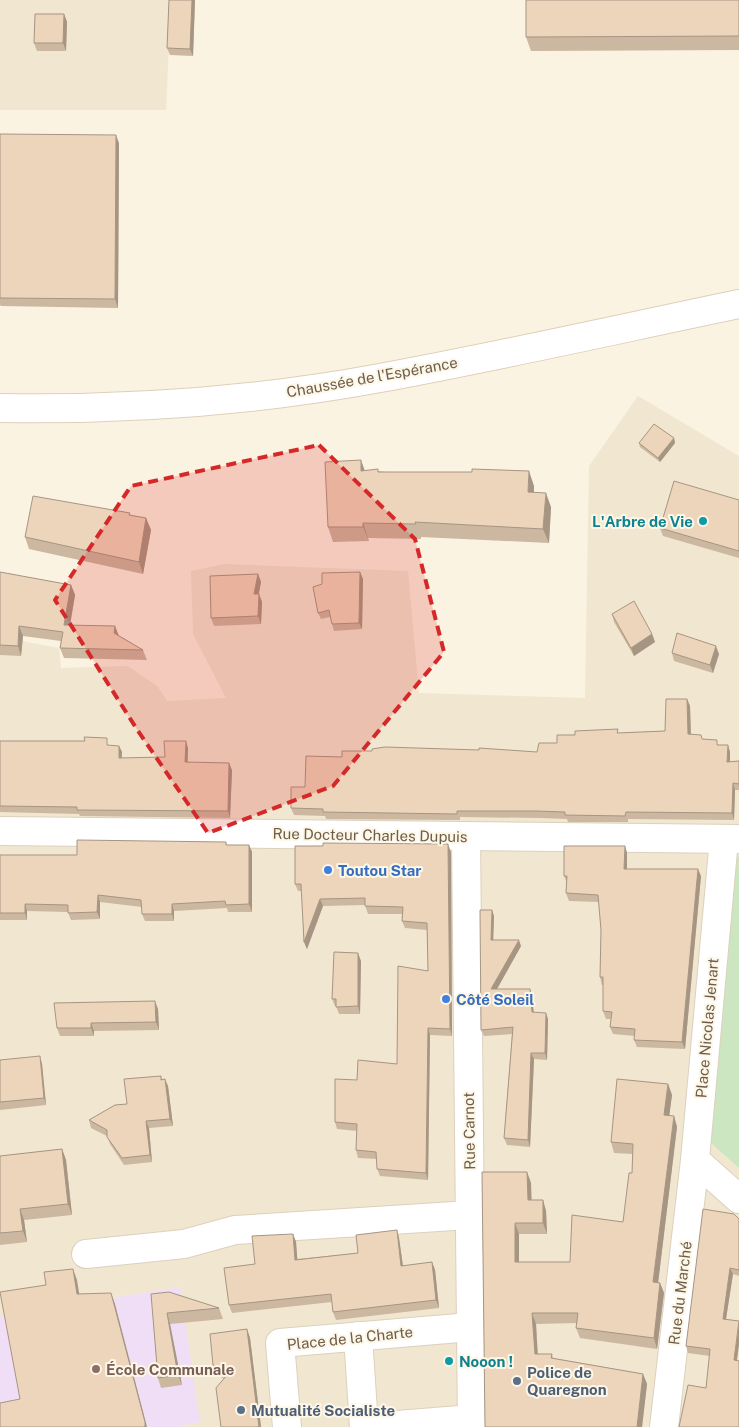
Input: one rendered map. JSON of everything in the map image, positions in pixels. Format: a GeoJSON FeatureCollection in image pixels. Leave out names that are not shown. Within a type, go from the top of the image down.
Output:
{"type":"FeatureCollection","features":[{"type":"Feature","properties":{"kind":"street","name":"Chaussée de l'Espérance"},"geometry":{"type":"LineString","coordinates":[[0,408],[194,402],[292,391],[379,378],[739,304]]}},
{"type":"Feature","properties":{"kind":"street","name":"Rue Docteur Charles Dupuis"},"geometry":{"type":"LineString","coordinates":[[0,831],[731,839]]}},
{"type":"Feature","properties":{"kind":"street","name":"Rue Carnot"},"geometry":{"type":"LineString","coordinates":[[466,836],[472,1423]]}},
{"type":"Feature","properties":{"kind":"street","name":"Place Nicolas Jenart"},"geometry":{"type":"LineString","coordinates":[[695,1160],[731,839]]}},
{"type":"Feature","properties":{"kind":"street"},"geometry":{"type":"LineString","coordinates":[[695,1160],[739,1199]]}},
{"type":"Feature","properties":{"kind":"street","name":"Rue du Marché"},"geometry":{"type":"LineString","coordinates":[[664,1427],[695,1160]]}},
{"type":"Feature","properties":{"kind":"street"},"geometry":{"type":"LineString","coordinates":[[86,1254],[184,1244],[235,1230],[470,1215]]}},
{"type":"Feature","properties":{"kind":"street","name":"Place de la Charte"},"geometry":{"type":"LineString","coordinates":[[287,1427],[280,1343],[471,1327]]}},
{"type":"Feature","properties":{"kind":"street"},"geometry":{"type":"LineString","coordinates":[[358,1336],[364,1427]]}},
{"type":"Feature","properties":{"kind":"street"},"geometry":{"type":"LineString","coordinates":[[373,1427],[472,1423]]}},
{"type":"Feature","properties":{"kind":"highlighted area"},"geometry":{"type":"Polygon","coordinates":[[[319,445],[415,539],[444,652],[333,786],[208,833],[138,731],[55,600],[131,486],[319,445]]]}},
{"type":"Feature","properties":{"kind":"shaded area"},"geometry":{"type":"Polygon","coordinates":[[[0,0],[171,0],[166,110],[0,110],[0,0]]]}},
{"type":"Feature","properties":{"kind":"shaded area"},"geometry":{"type":"Polygon","coordinates":[[[638,396],[739,456],[739,1427],[178,1427],[196,1423],[180,1287],[0,1316],[0,637],[59,648],[61,668],[128,666],[157,686],[167,701],[226,698],[193,634],[191,571],[224,564],[408,571],[419,693],[585,698],[589,466],[638,396]]]}},
{"type":"Feature","properties":{"kind":"shaded area","name":"École Communale"},"geometry":{"type":"Polygon","coordinates":[[[180,1287],[200,1422],[178,1427],[0,1427],[0,1316],[180,1287]]]}},
{"type":"Feature","properties":{"kind":"green space"},"geometry":{"type":"Polygon","coordinates":[[[737,857],[739,857],[739,1168],[710,1142],[737,857]]]}},
{"type":"Feature","properties":{"kind":"building"},"geometry":{"type":"Polygon","coordinates":[[[169,0],[192,0],[190,49],[167,48],[169,0]]]}},
{"type":"Feature","properties":{"kind":"building"},"geometry":{"type":"Polygon","coordinates":[[[526,0],[739,0],[739,36],[526,37],[526,0]]]}},
{"type":"Feature","properties":{"kind":"building"},"geometry":{"type":"Polygon","coordinates":[[[35,14],[64,14],[63,43],[34,43],[35,14]]]}},
{"type":"Feature","properties":{"kind":"building"},"geometry":{"type":"Polygon","coordinates":[[[0,134],[116,135],[115,299],[0,298],[0,134]]]}},
{"type":"Feature","properties":{"kind":"building"},"geometry":{"type":"Polygon","coordinates":[[[654,424],[674,438],[658,458],[639,443],[654,424]]]}},
{"type":"Feature","properties":{"kind":"building"},"geometry":{"type":"Polygon","coordinates":[[[361,460],[361,471],[378,469],[378,472],[472,472],[472,469],[529,471],[528,492],[546,493],[543,529],[415,522],[416,524],[363,523],[363,527],[328,527],[325,462],[361,460]]]}},
{"type":"Feature","properties":{"kind":"building","name":"L'Arbre de Vie"},"geometry":{"type":"Polygon","coordinates":[[[674,481],[739,500],[739,551],[660,528],[674,481]]]}},
{"type":"Feature","properties":{"kind":"building"},"geometry":{"type":"Polygon","coordinates":[[[33,496],[130,513],[129,515],[146,518],[139,562],[25,537],[33,496]]]}},
{"type":"Feature","properties":{"kind":"building"},"geometry":{"type":"Polygon","coordinates":[[[0,572],[71,585],[64,625],[115,626],[114,633],[143,650],[60,648],[63,632],[19,626],[18,646],[0,645],[0,572]]]}},
{"type":"Feature","properties":{"kind":"building"},"geometry":{"type":"Polygon","coordinates":[[[360,572],[359,623],[332,624],[329,610],[318,613],[313,587],[322,584],[322,573],[360,572]]]}},
{"type":"Feature","properties":{"kind":"building"},"geometry":{"type":"Polygon","coordinates":[[[258,574],[254,594],[259,594],[258,616],[211,618],[210,576],[258,574]]]}},
{"type":"Feature","properties":{"kind":"building"},"geometry":{"type":"Polygon","coordinates":[[[634,601],[652,634],[631,648],[612,614],[634,601]]]}},
{"type":"Feature","properties":{"kind":"building"},"geometry":{"type":"Polygon","coordinates":[[[677,633],[716,646],[710,665],[672,653],[677,633]]]}},
{"type":"Feature","properties":{"kind":"building"},"geometry":{"type":"Polygon","coordinates":[[[666,699],[687,699],[688,734],[701,735],[702,739],[717,740],[717,745],[728,745],[727,762],[739,761],[739,784],[733,783],[732,813],[626,812],[625,816],[565,815],[565,812],[537,811],[457,811],[457,814],[323,812],[323,809],[291,808],[291,787],[305,787],[306,756],[342,757],[342,751],[372,751],[372,749],[385,747],[479,750],[479,748],[537,752],[539,743],[557,743],[557,735],[575,735],[575,731],[618,729],[617,733],[665,731],[666,699]]]}},
{"type":"Feature","properties":{"kind":"building"},"geometry":{"type":"Polygon","coordinates":[[[84,737],[107,738],[107,745],[119,746],[119,758],[165,757],[164,741],[186,741],[185,762],[229,763],[228,811],[77,810],[77,807],[0,806],[0,741],[85,741],[84,737]]]}},
{"type":"Feature","properties":{"kind":"building"},"geometry":{"type":"Polygon","coordinates":[[[77,840],[226,842],[226,845],[249,845],[249,904],[226,905],[225,901],[172,904],[172,914],[142,914],[141,900],[98,895],[97,912],[68,913],[68,905],[25,904],[25,913],[0,913],[0,855],[77,855],[77,840]]]}},
{"type":"Feature","properties":{"kind":"building"},"geometry":{"type":"Polygon","coordinates":[[[323,843],[448,844],[450,1029],[428,1028],[426,1173],[377,1169],[376,1152],[356,1150],[357,1124],[335,1122],[335,1079],[357,1080],[358,1060],[397,1064],[398,966],[428,971],[427,923],[402,921],[403,907],[365,906],[365,898],[320,899],[304,942],[301,884],[295,884],[295,846],[323,846],[323,843]]]}},
{"type":"Feature","properties":{"kind":"building"},"geometry":{"type":"Polygon","coordinates":[[[564,846],[625,846],[624,869],[698,869],[682,1042],[634,1040],[635,1029],[610,1027],[612,1012],[603,1011],[603,977],[600,977],[601,930],[598,895],[566,893],[567,876],[564,876],[564,846]]]}},
{"type":"Feature","properties":{"kind":"building"},"geometry":{"type":"Polygon","coordinates":[[[480,910],[492,910],[491,940],[519,940],[491,989],[530,989],[532,1012],[546,1013],[545,1053],[531,1053],[528,1140],[504,1138],[513,1027],[481,1030],[480,910]]]}},
{"type":"Feature","properties":{"kind":"building"},"geometry":{"type":"Polygon","coordinates":[[[334,952],[358,953],[358,1006],[336,1007],[336,999],[332,999],[334,952]]]}},
{"type":"Feature","properties":{"kind":"building"},"geometry":{"type":"Polygon","coordinates":[[[155,1001],[156,1022],[91,1023],[91,1028],[57,1028],[54,1003],[155,1001]]]}},
{"type":"Feature","properties":{"kind":"building"},"geometry":{"type":"Polygon","coordinates":[[[40,1056],[44,1098],[0,1102],[0,1060],[40,1056]]]}},
{"type":"Feature","properties":{"kind":"building"},"geometry":{"type":"Polygon","coordinates":[[[161,1076],[161,1080],[165,1079],[170,1119],[146,1121],[150,1155],[122,1158],[107,1137],[107,1130],[89,1120],[115,1105],[127,1104],[124,1079],[161,1076]]]}},
{"type":"Feature","properties":{"kind":"building"},"geometry":{"type":"Polygon","coordinates":[[[617,1079],[668,1084],[664,1115],[674,1116],[653,1282],[660,1283],[654,1338],[576,1328],[578,1313],[532,1313],[535,1354],[552,1354],[551,1358],[643,1374],[637,1427],[485,1427],[482,1172],[527,1172],[528,1200],[543,1200],[543,1223],[515,1223],[515,1262],[570,1262],[572,1215],[623,1222],[629,1173],[632,1173],[633,1144],[611,1142],[617,1079]]]}},
{"type":"Feature","properties":{"kind":"building"},"geometry":{"type":"Polygon","coordinates":[[[62,1149],[68,1204],[20,1209],[23,1231],[0,1233],[0,1156],[62,1149]]]}},
{"type":"Feature","properties":{"kind":"building"},"geometry":{"type":"Polygon","coordinates":[[[703,1209],[734,1214],[739,1219],[739,1270],[730,1268],[723,1319],[739,1321],[734,1360],[739,1361],[739,1427],[679,1427],[688,1385],[706,1388],[710,1349],[686,1346],[703,1209]]]}},
{"type":"Feature","properties":{"kind":"building"},"geometry":{"type":"Polygon","coordinates":[[[397,1230],[401,1266],[432,1262],[436,1300],[333,1312],[331,1294],[229,1305],[224,1268],[255,1264],[252,1236],[293,1234],[295,1260],[358,1253],[356,1235],[397,1230]]]}},
{"type":"Feature","properties":{"kind":"building","name":"École Communale"},"geometry":{"type":"Polygon","coordinates":[[[73,1269],[77,1294],[111,1293],[145,1427],[0,1427],[0,1403],[20,1399],[0,1292],[46,1285],[44,1272],[73,1269]]]}},
{"type":"Feature","properties":{"kind":"building"},"geometry":{"type":"Polygon","coordinates":[[[169,1292],[219,1308],[167,1313],[178,1375],[158,1378],[151,1294],[169,1292]]]}},
{"type":"Feature","properties":{"kind":"building"},"geometry":{"type":"Polygon","coordinates":[[[247,1329],[259,1427],[221,1427],[216,1388],[227,1375],[213,1365],[210,1334],[247,1329]]]}},
{"type":"Feature","properties":{"kind":"place","name":"L'Arbre de Vie"},"geometry":{"type":"Point","coordinates":[703,521]}},
{"type":"Feature","properties":{"kind":"place","name":"Toutou Star"},"geometry":{"type":"Point","coordinates":[328,870]}},
{"type":"Feature","properties":{"kind":"place","name":"Côté Soleil"},"geometry":{"type":"Point","coordinates":[446,999]}},
{"type":"Feature","properties":{"kind":"place","name":"Nooon !"},"geometry":{"type":"Point","coordinates":[449,1361]}},
{"type":"Feature","properties":{"kind":"place","name":"École Communale"},"geometry":{"type":"Point","coordinates":[96,1369]}},
{"type":"Feature","properties":{"kind":"place","name":"Police de Quaregnon"},"geometry":{"type":"Point","coordinates":[517,1381]}},
{"type":"Feature","properties":{"kind":"place","name":"Mutualité Socialiste"},"geometry":{"type":"Point","coordinates":[241,1410]}}]}
